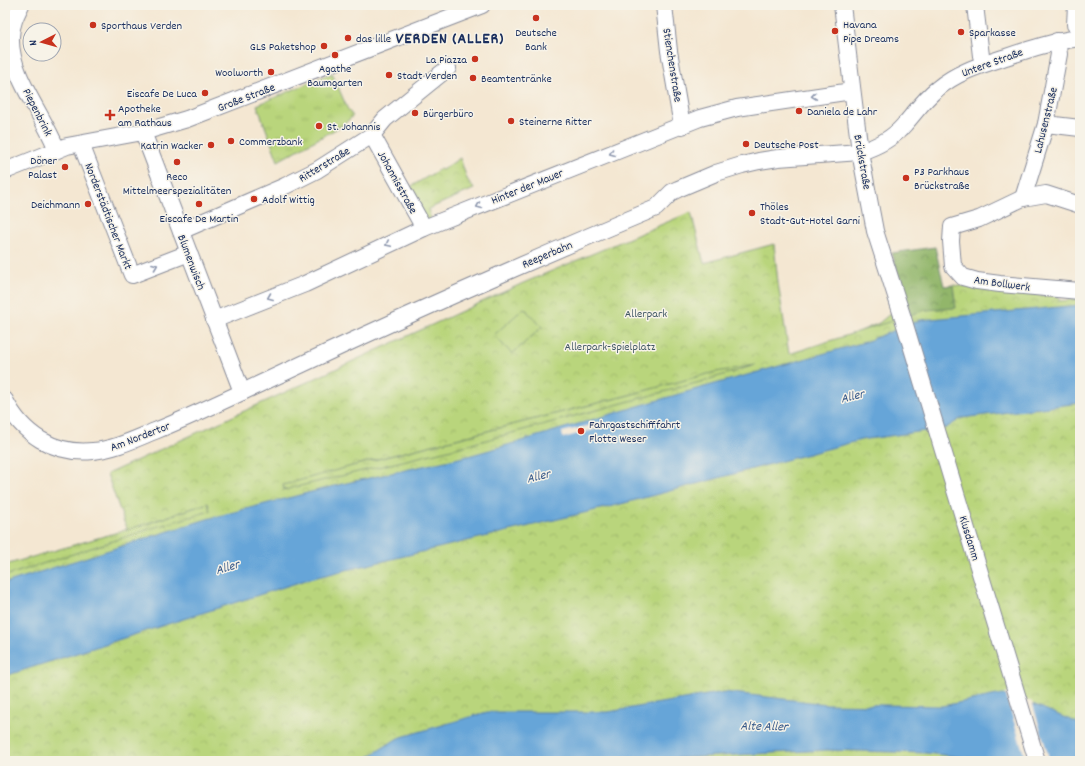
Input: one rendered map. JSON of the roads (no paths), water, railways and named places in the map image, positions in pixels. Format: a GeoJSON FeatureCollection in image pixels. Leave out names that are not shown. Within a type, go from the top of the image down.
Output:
{"type":"FeatureCollection","features":[{"type":"Feature","properties":{"kind":"street","name":"Piepenbrink"},"geometry":{"type":"LineString","coordinates":[[21,5],[14,21],[11,36],[13,56],[23,81],[57,150]]}},
{"type":"Feature","properties":{"kind":"street","name":"Große Straße"},"geometry":{"type":"LineString","coordinates":[[5,171],[66,146],[143,132],[187,119],[482,5]]}},
{"type":"Feature","properties":{"kind":"street","name":"Stienchenstraße"},"geometry":{"type":"LineString","coordinates":[[664,5],[669,51],[682,126]]}},
{"type":"Feature","properties":{"kind":"street","name":"Brückstraße"},"geometry":{"type":"LineString","coordinates":[[842,5],[860,152],[875,231],[902,315]]}},
{"type":"Feature","properties":{"kind":"street"},"geometry":{"type":"LineString","coordinates":[[975,5],[981,56]]}},
{"type":"Feature","properties":{"kind":"street"},"geometry":{"type":"LineString","coordinates":[[1076,5],[1078,31]]}},
{"type":"Feature","properties":{"kind":"street","name":"Untere Straße"},"geometry":{"type":"LineString","coordinates":[[860,152],[882,142],[903,126],[936,89],[963,71],[1057,41],[1078,31]]}},
{"type":"Feature","properties":{"kind":"street","name":"Lahusenstraße"},"geometry":{"type":"LineString","coordinates":[[1023,198],[1046,124],[1059,54],[1057,41]]}},
{"type":"Feature","properties":{"kind":"street","name":"Ritterstraße"},"geometry":{"type":"LineString","coordinates":[[181,231],[285,186],[317,170],[372,135],[385,119],[448,68]]}},
{"type":"Feature","properties":{"kind":"street","name":"Hinter der Mauer"},"geometry":{"type":"LineString","coordinates":[[214,320],[305,284],[424,228],[707,116],[737,108],[852,91]]}},
{"type":"Feature","properties":{"kind":"street"},"geometry":{"type":"LineString","coordinates":[[1046,124],[1080,128]]}},
{"type":"Feature","properties":{"kind":"street","name":"Blumenwisch"},"geometry":{"type":"LineString","coordinates":[[143,132],[242,392]]}},
{"type":"Feature","properties":{"kind":"street","name":"Johannisstraße"},"geometry":{"type":"LineString","coordinates":[[372,135],[424,228]]}},
{"type":"Feature","properties":{"kind":"street","name":"Norderstädtischer Markt"},"geometry":{"type":"LineString","coordinates":[[81,144],[132,275],[189,253]]}},
{"type":"Feature","properties":{"kind":"street","name":"Reeperbahn"},"geometry":{"type":"LineString","coordinates":[[242,392],[503,273],[656,208],[672,192],[716,173],[759,161],[860,152]]}},
{"type":"Feature","properties":{"kind":"street"},"geometry":{"type":"LineString","coordinates":[[1023,198],[1046,194],[1080,206]]}},
{"type":"Feature","properties":{"kind":"street","name":"Am Bollwerk"},"geometry":{"type":"LineString","coordinates":[[1023,198],[979,219],[952,227],[951,241],[953,266],[963,276],[977,281],[1080,291]]}},
{"type":"Feature","properties":{"kind":"street","name":"Klusdamm"},"geometry":{"type":"LineString","coordinates":[[902,315],[1037,761]]}},
{"type":"Feature","properties":{"kind":"street","name":"Am Nordertor"},"geometry":{"type":"LineString","coordinates":[[5,400],[21,424],[42,442],[60,449],[92,452],[118,446],[172,424],[242,392]]}},
{"type":"Feature","properties":{"kind":"water","name":"Aller"},"geometry":{"type":"Polygon","coordinates":[[[1080,305],[1080,403],[962,418],[946,428],[861,440],[621,504],[309,579],[5,676],[5,583],[207,519],[342,484],[468,456],[504,446],[672,396],[865,342],[920,320],[1080,305]]]}},
{"type":"Feature","properties":{"kind":"water","name":"Alte Aller"},"geometry":{"type":"Polygon","coordinates":[[[724,692],[827,704],[942,706],[1002,694],[1035,705],[1080,724],[1080,761],[995,761],[925,753],[826,750],[629,761],[362,761],[398,738],[487,712],[608,712],[724,692]]]}},
{"type":"Feature","properties":{"kind":"place","name":"Deutsche Bank"},"geometry":{"type":"Point","coordinates":[536,18]}},
{"type":"Feature","properties":{"kind":"place","name":"Sporthaus Verden"},"geometry":{"type":"Point","coordinates":[93,25]}},
{"type":"Feature","properties":{"kind":"place","name":"Havana Pipe Dreams"},"geometry":{"type":"Point","coordinates":[835,31]}},
{"type":"Feature","properties":{"kind":"place","name":"Sparkasse"},"geometry":{"type":"Point","coordinates":[961,32]}},
{"type":"Feature","properties":{"kind":"place","name":"das lille"},"geometry":{"type":"Point","coordinates":[348,38]}},
{"type":"Feature","properties":{"kind":"place","name":"GLS Paketshop"},"geometry":{"type":"Point","coordinates":[324,46]}},
{"type":"Feature","properties":{"kind":"place","name":"Agathe Baumgarten"},"geometry":{"type":"Point","coordinates":[335,55]}},
{"type":"Feature","properties":{"kind":"place","name":"La Piazza"},"geometry":{"type":"Point","coordinates":[475,59]}},
{"type":"Feature","properties":{"kind":"place","name":"Woolworth"},"geometry":{"type":"Point","coordinates":[271,72]}},
{"type":"Feature","properties":{"kind":"place","name":"Stadt Verden"},"geometry":{"type":"Point","coordinates":[389,75]}},
{"type":"Feature","properties":{"kind":"place","name":"Beamtentränke"},"geometry":{"type":"Point","coordinates":[473,78]}},
{"type":"Feature","properties":{"kind":"place","name":"Eiscafe De Luca"},"geometry":{"type":"Point","coordinates":[205,93]}},
{"type":"Feature","properties":{"kind":"place","name":"Daniela de Lahr"},"geometry":{"type":"Point","coordinates":[799,111]}},
{"type":"Feature","properties":{"kind":"place","name":"Bürgerbüro"},"geometry":{"type":"Point","coordinates":[415,113]}},
{"type":"Feature","properties":{"kind":"place","name":"Apotheke am Rathaus"},"geometry":{"type":"Point","coordinates":[110,115]}},
{"type":"Feature","properties":{"kind":"place","name":"Steinerne Ritter"},"geometry":{"type":"Point","coordinates":[511,121]}},
{"type":"Feature","properties":{"kind":"place","name":"St. Johannis"},"geometry":{"type":"Point","coordinates":[319,126]}},
{"type":"Feature","properties":{"kind":"place","name":"Commerzbank"},"geometry":{"type":"Point","coordinates":[231,141]}},
{"type":"Feature","properties":{"kind":"place","name":"Deutsche Post"},"geometry":{"type":"Point","coordinates":[746,144]}},
{"type":"Feature","properties":{"kind":"place","name":"Katrin Wacker"},"geometry":{"type":"Point","coordinates":[211,145]}},
{"type":"Feature","properties":{"kind":"place","name":"Reco Mittelmeerspezialitäten"},"geometry":{"type":"Point","coordinates":[177,162]}},
{"type":"Feature","properties":{"kind":"place","name":"Döner Palast"},"geometry":{"type":"Point","coordinates":[65,167]}},
{"type":"Feature","properties":{"kind":"place","name":"P3 Parkhaus Brückstraße"},"geometry":{"type":"Point","coordinates":[906,178]}},
{"type":"Feature","properties":{"kind":"place","name":"Adolf Wittig"},"geometry":{"type":"Point","coordinates":[254,199]}},
{"type":"Feature","properties":{"kind":"place","name":"Deichmann"},"geometry":{"type":"Point","coordinates":[88,204]}},
{"type":"Feature","properties":{"kind":"place","name":"Eiscafe De Martin"},"geometry":{"type":"Point","coordinates":[199,204]}},
{"type":"Feature","properties":{"kind":"place","name":"Thöles Stadt-Gut-Hotel Garni"},"geometry":{"type":"Point","coordinates":[752,213]}},
{"type":"Feature","properties":{"kind":"place","name":"Fahrgastschifffahrt Flotte Weser"},"geometry":{"type":"Point","coordinates":[581,431]}},
{"type":"Feature","properties":{"kind":"district","name":"VERDEN (ALLER)"},"geometry":{"type":"Point","coordinates":[450,37]}},
{"type":"Feature","properties":{"kind":"park label","name":"Allerpark"},"geometry":{"type":"Point","coordinates":[646,313]}},
{"type":"Feature","properties":{"kind":"park label","name":"Allerpark-Spielplatz"},"geometry":{"type":"Point","coordinates":[610,346]}}]}
